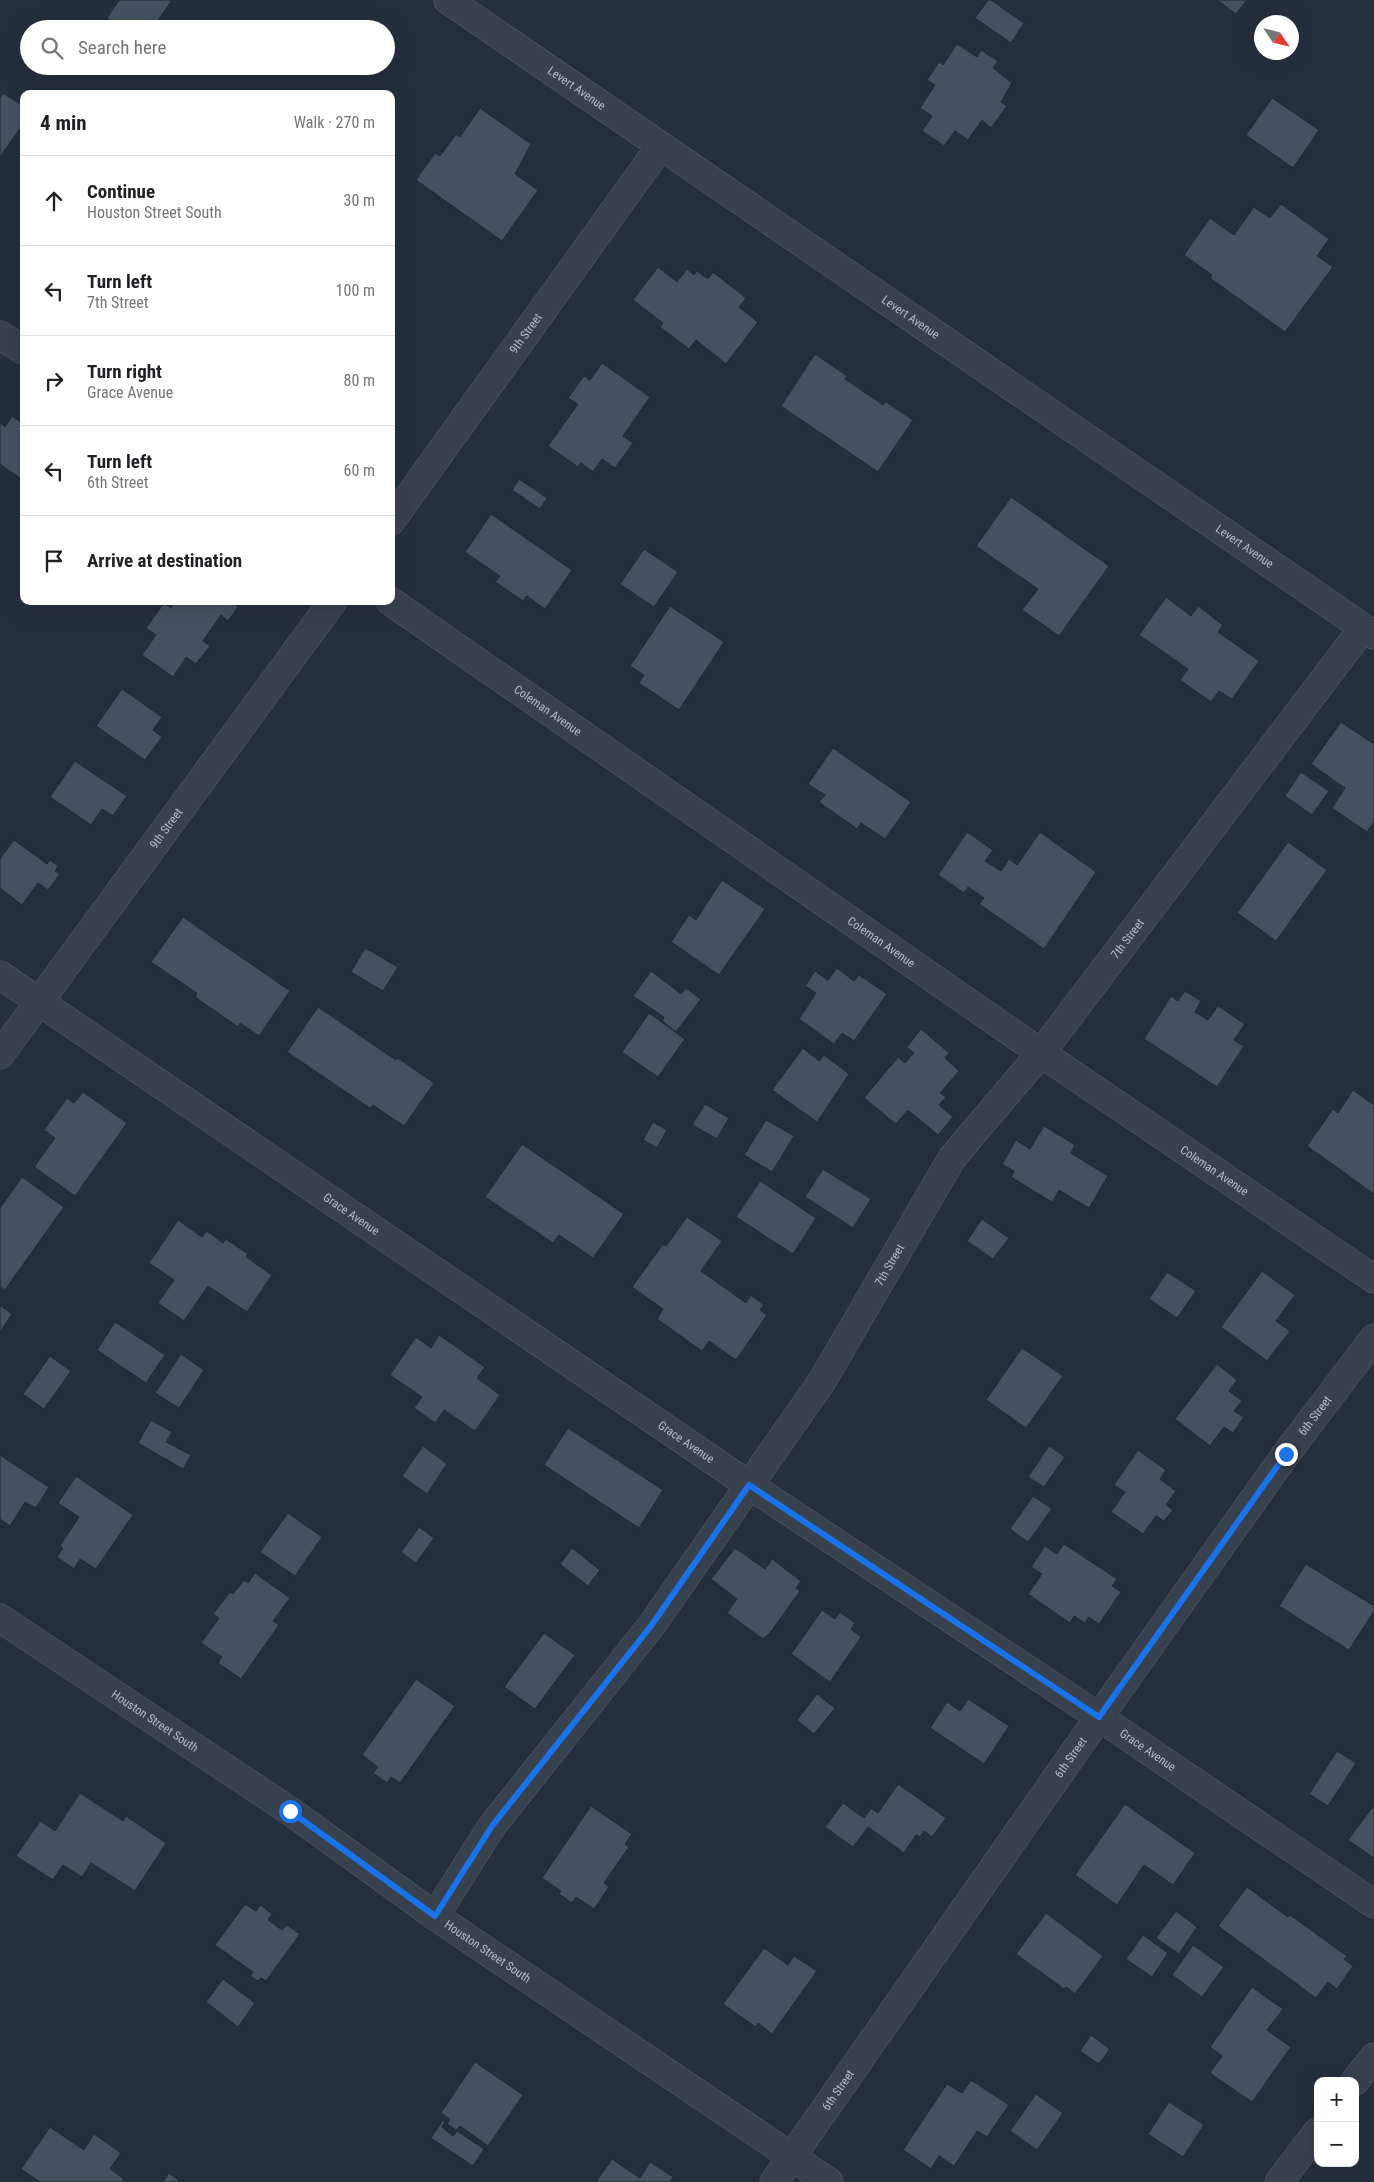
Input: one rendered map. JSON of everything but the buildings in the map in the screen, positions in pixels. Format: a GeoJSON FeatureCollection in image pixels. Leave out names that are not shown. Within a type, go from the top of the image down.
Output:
{"type":"FeatureCollection","features":[{"type":"Feature","properties":{"kind":"street","name":"Levert Avenue"},"geometry":{"type":"LineString","coordinates":[[448,0],[1369,632]]}},
{"type":"Feature","properties":{"kind":"street","name":"9th Street"},"geometry":{"type":"LineString","coordinates":[[395,515],[660,147]]}},
{"type":"Feature","properties":{"kind":"street"},"geometry":{"type":"LineString","coordinates":[[0,335],[20,348]]}},
{"type":"Feature","properties":{"kind":"street","name":"Coleman Avenue"},"geometry":{"type":"LineString","coordinates":[[395,604],[1041,1053],[1374,1279]]}},
{"type":"Feature","properties":{"kind":"street","name":"9th Street"},"geometry":{"type":"LineString","coordinates":[[0,1054],[330,605]]}},
{"type":"Feature","properties":{"kind":"street","name":"7th Street"},"geometry":{"type":"LineString","coordinates":[[435,1916],[492,1826],[651,1626],[822,1381],[952,1158],[1041,1053],[1369,632]]}},
{"type":"Feature","properties":{"kind":"street","name":"Grace Avenue"},"geometry":{"type":"LineString","coordinates":[[0,975],[749,1485],[1099,1717],[1374,1904]]}},
{"type":"Feature","properties":{"kind":"street","name":"6th Street"},"geometry":{"type":"LineString","coordinates":[[774,2182],[793,2158],[1099,1717],[1286,1454],[1374,1338]]}},
{"type":"Feature","properties":{"kind":"street","name":"Houston Street South"},"geometry":{"type":"LineString","coordinates":[[0,1618],[290,1811],[435,1916],[829,2182]]}},
{"type":"Feature","properties":{"kind":"street"},"geometry":{"type":"LineString","coordinates":[[1358,2077],[1374,2057]]}},
{"type":"Feature","properties":{"kind":"street"},"geometry":{"type":"LineString","coordinates":[[1279,2182],[1314,2136]]}},
{"type":"Feature","properties":{"kind":"route"},"geometry":{"type":"LineString","coordinates":[[290,1811],[435,1916],[492,1826],[651,1626],[749,1485],[1099,1717],[1286,1454]]}}]}
